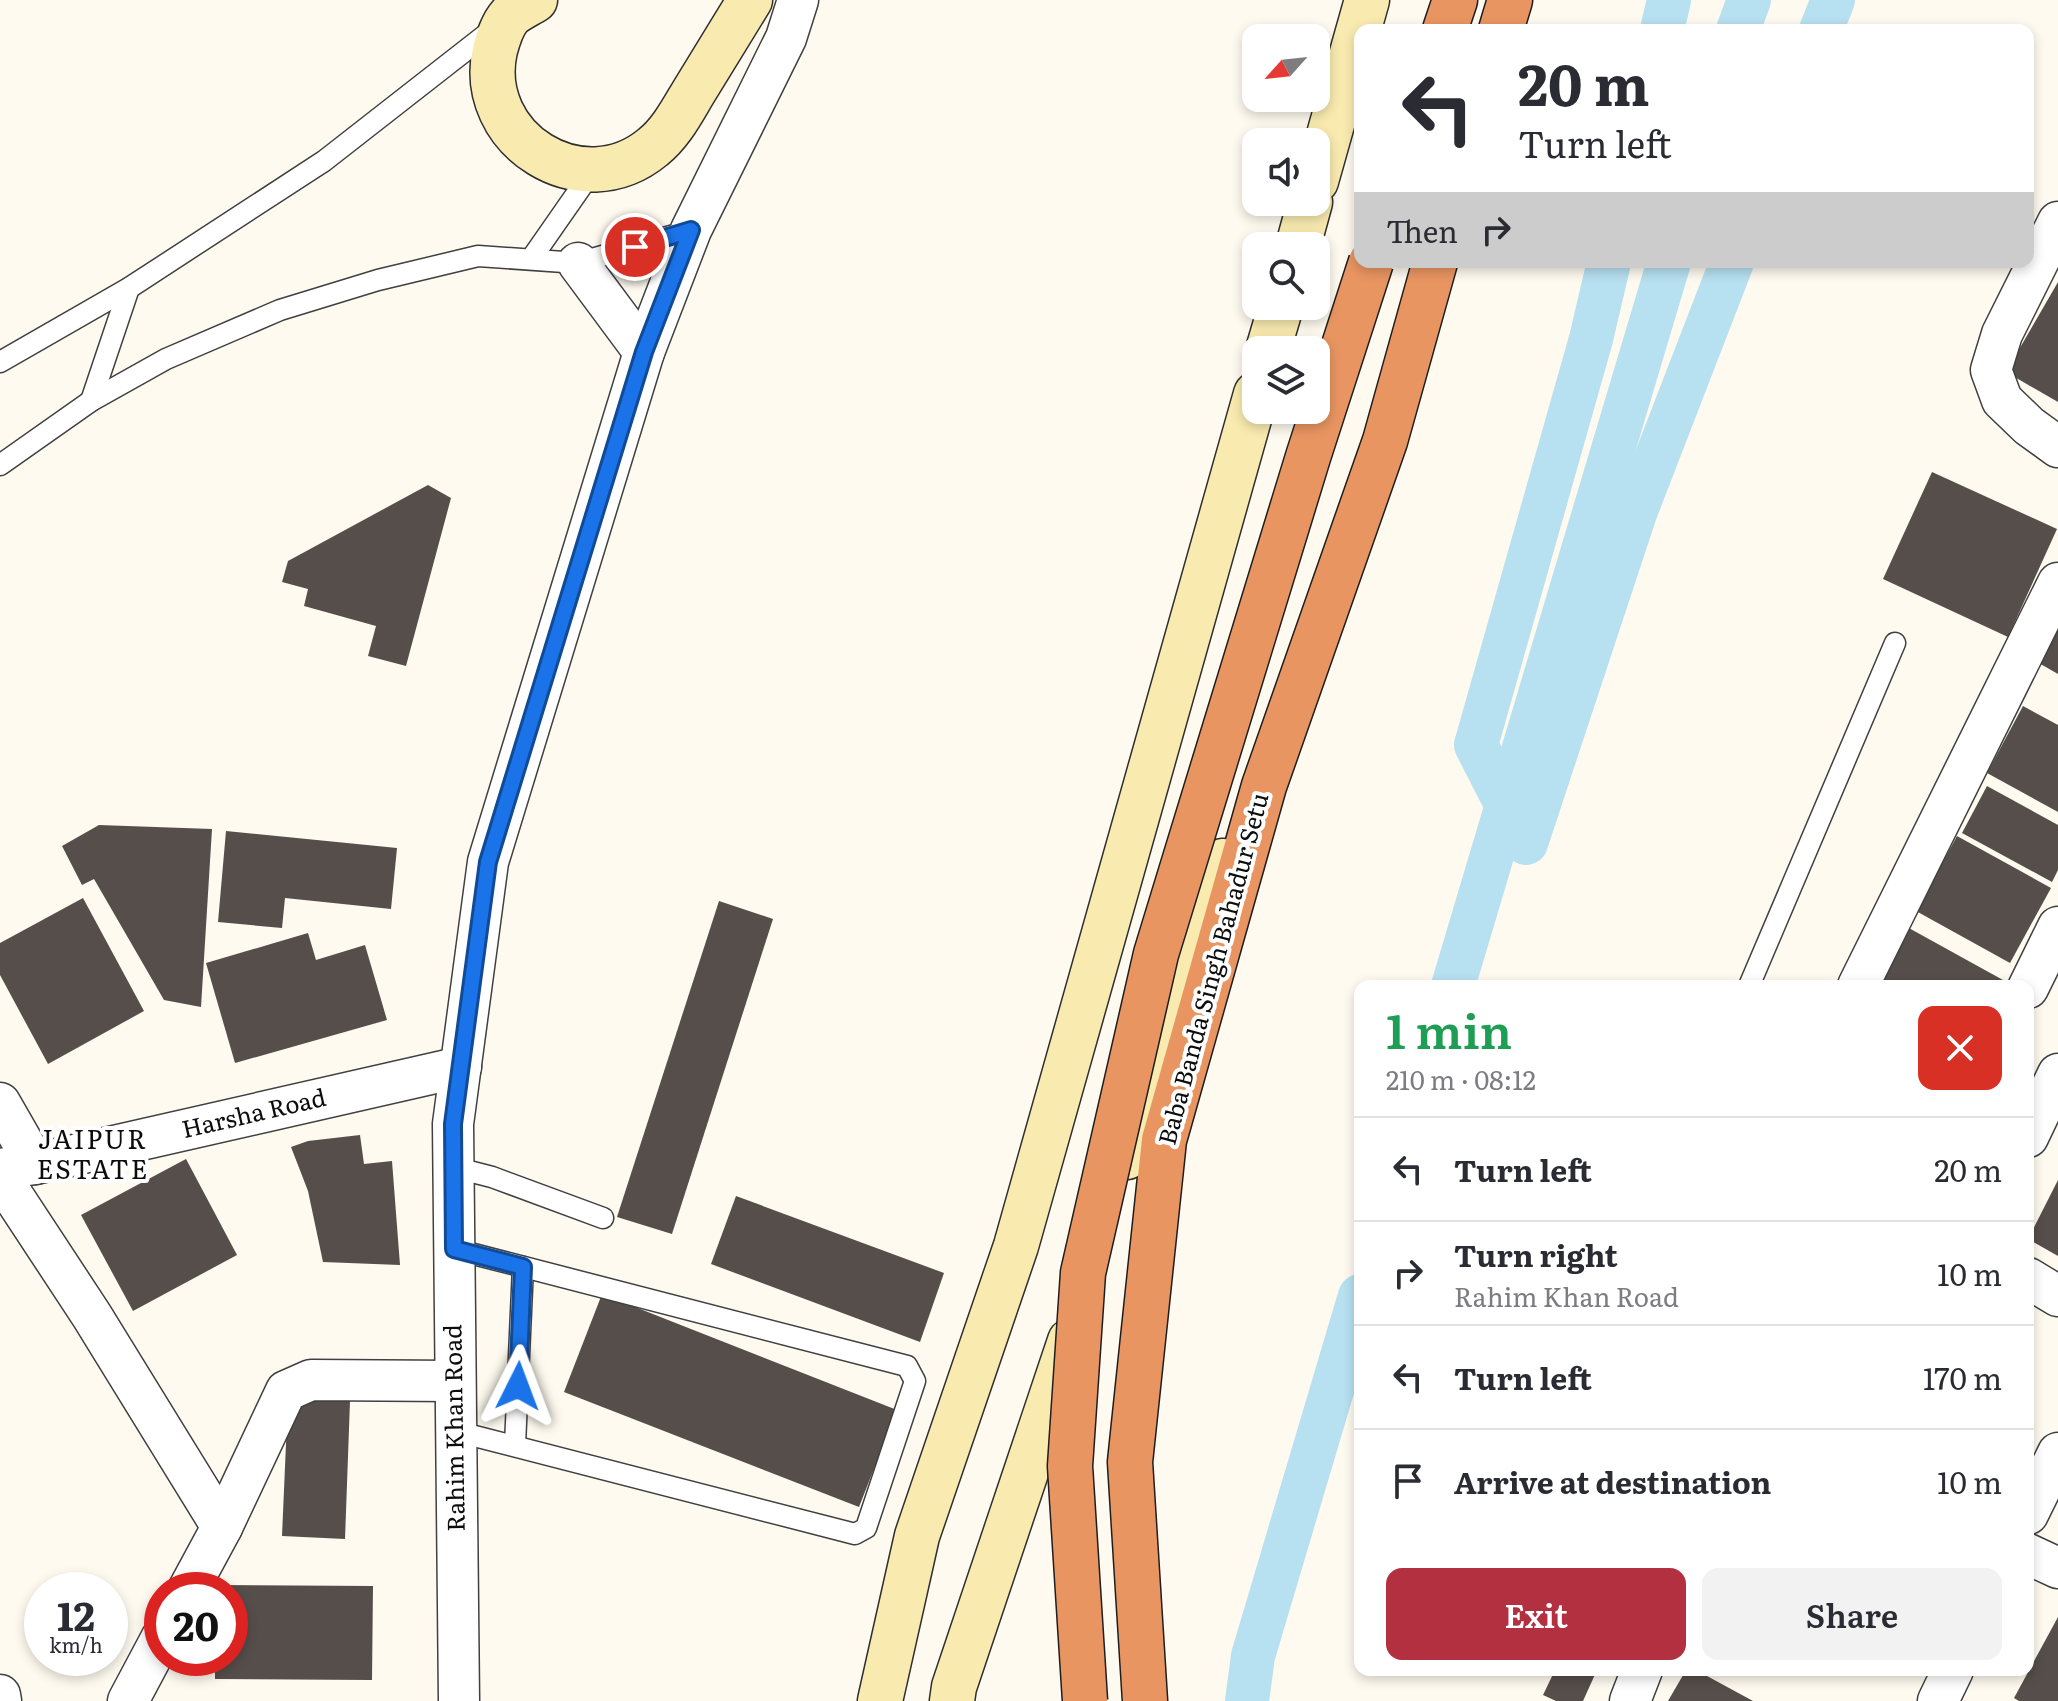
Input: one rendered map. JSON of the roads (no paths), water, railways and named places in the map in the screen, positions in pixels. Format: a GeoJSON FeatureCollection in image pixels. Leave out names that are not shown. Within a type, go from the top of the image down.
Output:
{"type":"FeatureCollection","features":[{"type":"Feature","properties":{"kind":"highway"},"geometry":{"type":"LineString","coordinates":[[1447,24],[1455,0]]}},
{"type":"Feature","properties":{"kind":"highway"},"geometry":{"type":"LineString","coordinates":[[1503,24],[1510,0]]}},
{"type":"Feature","properties":{"kind":"highway"},"geometry":{"type":"LineString","coordinates":[[1085,1701],[1070,1466],[1083,1273],[1156,954],[1369,268]]}},
{"type":"Feature","properties":{"kind":"highway","name":"Baba Banda Singh Bahadur Setu"},"geometry":{"type":"LineString","coordinates":[[1145,1701],[1130,1462],[1164,1140],[1264,786],[1385,441],[1433,268]]}},
{"type":"Feature","properties":{"kind":"street"},"geometry":{"type":"LineString","coordinates":[[523,8],[497,43],[494,58],[495,89],[504,118],[523,143],[548,160],[577,169],[593,170],[637,158],[661,140],[750,0]]}},
{"type":"Feature","properties":{"kind":"street","name":"Rahim Khan Road"},"geometry":{"type":"LineString","coordinates":[[459,1701],[453,1124],[488,862],[644,352],[691,230],[786,38],[798,0]]}},
{"type":"Feature","properties":{"kind":"street"},"geometry":{"type":"LineString","coordinates":[[1360,24],[1367,0]]}},
{"type":"Feature","properties":{"kind":"street"},"geometry":{"type":"LineString","coordinates":[[1491,24],[1498,0]]}},
{"type":"Feature","properties":{"kind":"street"},"geometry":{"type":"LineString","coordinates":[[1330,131],[1354,46]]}},
{"type":"Feature","properties":{"kind":"street"},"geometry":{"type":"LineString","coordinates":[[2058,222],[2002,334],[1991,370],[2002,400],[2029,426],[2058,447]]}},
{"type":"Feature","properties":{"kind":"street"},"geometry":{"type":"LineString","coordinates":[[578,263],[644,352]]}},
{"type":"Feature","properties":{"kind":"street"},"geometry":{"type":"LineString","coordinates":[[952,1701],[954,1687],[1045,1422],[1181,987],[1417,268]]}},
{"type":"Feature","properties":{"kind":"street"},"geometry":{"type":"LineString","coordinates":[[880,1701],[917,1536],[1016,1246],[1248,424]]}},
{"type":"Feature","properties":{"kind":"street"},"geometry":{"type":"LineString","coordinates":[[1861,980],[2058,583]]}},
{"type":"Feature","properties":{"kind":"street"},"geometry":{"type":"LineString","coordinates":[[2032,980],[2058,927]]}},
{"type":"Feature","properties":{"kind":"street","name":"Harsha Road"},"geometry":{"type":"LineString","coordinates":[[12,1169],[461,1067]]}},
{"type":"Feature","properties":{"kind":"street"},"geometry":{"type":"LineString","coordinates":[[2034,1124],[2058,1074]]}},
{"type":"Feature","properties":{"kind":"street"},"geometry":{"type":"LineString","coordinates":[[0,1103],[12,1169],[92,1316],[222,1527]]}},
{"type":"Feature","properties":{"kind":"street"},"geometry":{"type":"LineString","coordinates":[[2034,1282],[2058,1296]]}},
{"type":"Feature","properties":{"kind":"street"},"geometry":{"type":"LineString","coordinates":[[198,1572],[286,1391],[311,1380],[454,1381]]}},
{"type":"Feature","properties":{"kind":"street"},"geometry":{"type":"LineString","coordinates":[[2034,1502],[2058,1453]]}},
{"type":"Feature","properties":{"kind":"street"},"geometry":{"type":"LineString","coordinates":[[2034,1557],[2058,1568]]}},
{"type":"Feature","properties":{"kind":"street"},"geometry":{"type":"LineString","coordinates":[[128,1701],[144,1671]]}},
{"type":"Feature","properties":{"kind":"street"},"geometry":{"type":"LineString","coordinates":[[1630,1701],[1640,1676]]}},
{"type":"Feature","properties":{"kind":"street"},"geometry":{"type":"LineString","coordinates":[[1938,1701],[1950,1676]]}},
{"type":"Feature","properties":{"kind":"street"},"geometry":{"type":"LineString","coordinates":[[0,1695],[1,1701]]}},
{"type":"Feature","properties":{"kind":"lane"},"geometry":{"type":"LineString","coordinates":[[0,362],[129,288],[324,161],[523,8]]}},
{"type":"Feature","properties":{"kind":"lane"},"geometry":{"type":"LineString","coordinates":[[531,259],[593,170]]}},
{"type":"Feature","properties":{"kind":"lane"},"geometry":{"type":"LineString","coordinates":[[0,465],[91,401],[166,359],[280,310],[378,280],[478,256],[578,263],[691,230]]}},
{"type":"Feature","properties":{"kind":"lane"},"geometry":{"type":"LineString","coordinates":[[91,401],[129,288]]}},
{"type":"Feature","properties":{"kind":"lane"},"geometry":{"type":"LineString","coordinates":[[1752,980],[1895,643]]}},
{"type":"Feature","properties":{"kind":"lane"},"geometry":{"type":"LineString","coordinates":[[453,1167],[492,1177],[603,1218]]}},
{"type":"Feature","properties":{"kind":"lane"},"geometry":{"type":"LineString","coordinates":[[454,1249],[907,1366],[915,1381],[866,1528],[855,1534],[455,1431]]}},
{"type":"Feature","properties":{"kind":"lane"},"geometry":{"type":"LineString","coordinates":[[515,1445],[523,1267]]}},
{"type":"Feature","properties":{"kind":"waterway"},"geometry":{"type":"LineString","coordinates":[[1663,24],[1669,0]]}},
{"type":"Feature","properties":{"kind":"waterway"},"geometry":{"type":"LineString","coordinates":[[1740,24],[1749,0]]}},
{"type":"Feature","properties":{"kind":"waterway"},"geometry":{"type":"LineString","coordinates":[[1823,24],[1833,0]]}},
{"type":"Feature","properties":{"kind":"waterway"},"geometry":{"type":"LineString","coordinates":[[1608,268],[1591,339],[1476,745],[1526,843],[1635,513],[1730,268]]}},
{"type":"Feature","properties":{"kind":"waterway"},"geometry":{"type":"LineString","coordinates":[[1455,980],[1667,268]]}},
{"type":"Feature","properties":{"kind":"waterway"},"geometry":{"type":"LineString","coordinates":[[1247,1701],[1253,1656],[1354,1316]]}},
{"type":"Feature","properties":{"kind":"district","name":"JAIPUR ESTATE"},"geometry":{"type":"Point","coordinates":[93,1155]}}]}
